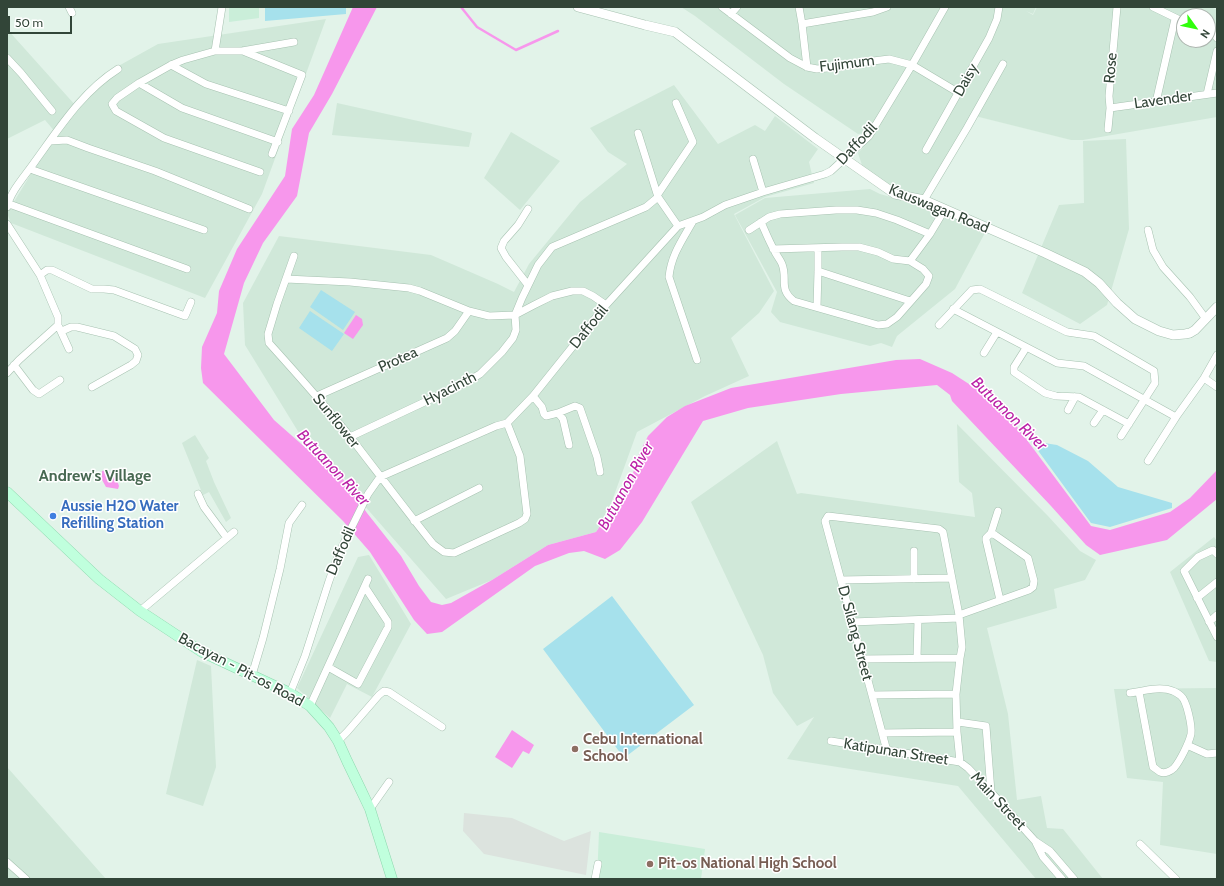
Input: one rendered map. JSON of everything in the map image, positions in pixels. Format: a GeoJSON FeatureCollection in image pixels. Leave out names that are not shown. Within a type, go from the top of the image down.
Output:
{"type":"FeatureCollection","features":[{"type":"Feature","properties":{"kind":"main road","name":"Bacayan - Pit-os Road"},"geometry":{"type":"LineString","coordinates":[[7,492],[99,579],[140,611],[202,652],[290,693],[310,706],[329,727],[338,741],[370,809],[392,879]]}},
{"type":"Feature","properties":{"kind":"street"},"geometry":{"type":"LineString","coordinates":[[215,51],[222,7]]}},
{"type":"Feature","properties":{"kind":"street","name":"Kauswagan Road"},"geometry":{"type":"LineString","coordinates":[[578,7],[675,32],[844,159],[895,194],[924,200],[1085,272],[1099,283],[1117,303],[1135,319],[1159,331],[1173,335],[1185,334],[1195,330],[1217,307]]}},
{"type":"Feature","properties":{"kind":"street","name":"Fujimum"},"geometry":{"type":"LineString","coordinates":[[722,7],[790,58],[807,67],[817,69],[838,67],[889,59],[912,66],[959,93]]}},
{"type":"Feature","properties":{"kind":"street"},"geometry":{"type":"LineString","coordinates":[[731,14],[736,7]]}},
{"type":"Feature","properties":{"kind":"street"},"geometry":{"type":"LineString","coordinates":[[799,7],[807,67]]}},
{"type":"Feature","properties":{"kind":"street"},"geometry":{"type":"LineString","coordinates":[[802,24],[873,12],[887,7]]}},
{"type":"Feature","properties":{"kind":"street","name":"Daffodil"},"geometry":{"type":"LineString","coordinates":[[290,693],[305,656],[328,581],[339,553],[368,494],[380,477],[496,426],[507,423],[533,396],[606,305],[678,226],[763,192],[827,173],[844,159],[869,135],[912,66],[945,7]]}},
{"type":"Feature","properties":{"kind":"street","name":"Daisy"},"geometry":{"type":"LineString","coordinates":[[926,150],[989,38],[997,19],[999,7]]}},
{"type":"Feature","properties":{"kind":"street","name":"Rose"},"geometry":{"type":"LineString","coordinates":[[1108,129],[1110,108],[1108,96],[1117,7]]}},
{"type":"Feature","properties":{"kind":"street"},"geometry":{"type":"LineString","coordinates":[[1153,7],[1175,19],[1156,102]]}},
{"type":"Feature","properties":{"kind":"street"},"geometry":{"type":"LineString","coordinates":[[260,172],[164,138],[116,111],[112,104],[139,83],[183,60],[215,51],[242,51],[294,42]]}},
{"type":"Feature","properties":{"kind":"street"},"geometry":{"type":"LineString","coordinates":[[242,51],[302,75],[278,142],[272,154]]}},
{"type":"Feature","properties":{"kind":"street"},"geometry":{"type":"LineString","coordinates":[[1207,94],[1217,51]]}},
{"type":"Feature","properties":{"kind":"street"},"geometry":{"type":"LineString","coordinates":[[8,60],[52,111]]}},
{"type":"Feature","properties":{"kind":"street"},"geometry":{"type":"LineString","coordinates":[[924,200],[1003,64]]}},
{"type":"Feature","properties":{"kind":"street"},"geometry":{"type":"LineString","coordinates":[[171,65],[206,84],[288,111]]}},
{"type":"Feature","properties":{"kind":"street"},"geometry":{"type":"LineString","coordinates":[[7,206],[14,190],[77,106],[104,78],[118,69]]}},
{"type":"Feature","properties":{"kind":"street"},"geometry":{"type":"LineString","coordinates":[[139,83],[182,108],[278,142]]}},
{"type":"Feature","properties":{"kind":"street","name":"Lavender"},"geometry":{"type":"LineString","coordinates":[[1110,108],[1217,93]]}},
{"type":"Feature","properties":{"kind":"street","name":"Hyacinth"},"geometry":{"type":"LineString","coordinates":[[350,437],[465,383],[480,374],[502,352],[513,338],[516,330],[515,315],[538,265],[552,246],[646,207],[658,195],[694,142],[676,103]]}},
{"type":"Feature","properties":{"kind":"street"},"geometry":{"type":"LineString","coordinates":[[638,133],[658,195],[678,226]]}},
{"type":"Feature","properties":{"kind":"street"},"geometry":{"type":"LineString","coordinates":[[50,141],[67,140],[155,171],[248,209]]}},
{"type":"Feature","properties":{"kind":"street"},"geometry":{"type":"LineString","coordinates":[[753,159],[763,192]]}},
{"type":"Feature","properties":{"kind":"street"},"geometry":{"type":"LineString","coordinates":[[30,169],[204,230]]}},
{"type":"Feature","properties":{"kind":"street"},"geometry":{"type":"LineString","coordinates":[[7,206],[12,205],[187,269]]}},
{"type":"Feature","properties":{"kind":"street"},"geometry":{"type":"LineString","coordinates":[[528,209],[518,225],[504,241],[501,248],[528,286]]}},
{"type":"Feature","properties":{"kind":"street"},"geometry":{"type":"LineString","coordinates":[[910,261],[930,234],[945,209]]}},
{"type":"Feature","properties":{"kind":"street"},"geometry":{"type":"LineString","coordinates":[[749,230],[769,217],[780,214],[857,210],[876,213],[930,234]]}},
{"type":"Feature","properties":{"kind":"street"},"geometry":{"type":"LineString","coordinates":[[693,221],[674,255],[670,265],[669,276],[697,360]]}},
{"type":"Feature","properties":{"kind":"street"},"geometry":{"type":"LineString","coordinates":[[761,222],[773,250],[782,264],[784,289],[788,296],[794,301],[817,306],[878,324],[887,324],[897,316],[926,284],[929,276],[923,269],[910,261],[893,259],[878,252],[859,247],[773,250]]}},
{"type":"Feature","properties":{"kind":"street"},"geometry":{"type":"LineString","coordinates":[[7,224],[40,275],[58,317],[60,328],[69,349]]}},
{"type":"Feature","properties":{"kind":"street"},"geometry":{"type":"LineString","coordinates":[[1148,230],[1153,250],[1163,267],[1190,297],[1206,319]]}},
{"type":"Feature","properties":{"kind":"street"},"geometry":{"type":"LineString","coordinates":[[817,306],[818,248]]}},
{"type":"Feature","properties":{"kind":"street","name":"Sunflower"},"geometry":{"type":"LineString","coordinates":[[294,256],[268,334],[270,343],[317,396],[433,544],[444,552],[454,553],[525,519],[527,514],[520,456],[507,423]]}},
{"type":"Feature","properties":{"kind":"street"},"geometry":{"type":"LineString","coordinates":[[40,275],[47,270],[52,270],[92,289],[114,290],[185,316],[191,302]]}},
{"type":"Feature","properties":{"kind":"street"},"geometry":{"type":"LineString","coordinates":[[818,272],[910,301]]}},
{"type":"Feature","properties":{"kind":"street"},"geometry":{"type":"LineString","coordinates":[[286,279],[350,282],[409,288],[420,291],[469,312],[490,316],[515,315],[552,296],[572,291],[583,291],[606,305]]}},
{"type":"Feature","properties":{"kind":"street"},"geometry":{"type":"LineString","coordinates":[[939,325],[972,290],[980,289],[1067,332],[1094,336],[1154,371],[1155,383],[1121,436]]}},
{"type":"Feature","properties":{"kind":"street"},"geometry":{"type":"LineString","coordinates":[[953,309],[1057,364],[1084,366],[1176,417]]}},
{"type":"Feature","properties":{"kind":"street","name":"Protea"},"geometry":{"type":"LineString","coordinates":[[317,396],[447,338],[455,331],[469,312]]}},
{"type":"Feature","properties":{"kind":"street"},"geometry":{"type":"LineString","coordinates":[[7,373],[14,365],[60,328],[74,327],[114,336],[135,349],[138,355],[136,361],[92,387]]}},
{"type":"Feature","properties":{"kind":"street"},"geometry":{"type":"LineString","coordinates":[[984,353],[997,332]]}},
{"type":"Feature","properties":{"kind":"street"},"geometry":{"type":"LineString","coordinates":[[1026,348],[1014,367],[1014,372],[1045,393],[1056,396],[1079,397],[1129,424]]}},
{"type":"Feature","properties":{"kind":"street"},"geometry":{"type":"LineString","coordinates":[[1148,461],[1176,417],[1204,378],[1217,355]]}},
{"type":"Feature","properties":{"kind":"street"},"geometry":{"type":"LineString","coordinates":[[14,365],[33,390],[39,394],[60,380]]}},
{"type":"Feature","properties":{"kind":"street"},"geometry":{"type":"LineString","coordinates":[[1204,378],[1217,387]]}},
{"type":"Feature","properties":{"kind":"street"},"geometry":{"type":"LineString","coordinates":[[533,396],[542,407],[546,416],[575,406],[580,408],[597,457],[600,472]]}},
{"type":"Feature","properties":{"kind":"street"},"geometry":{"type":"LineString","coordinates":[[1068,410],[1075,397]]}},
{"type":"Feature","properties":{"kind":"street"},"geometry":{"type":"LineString","coordinates":[[1094,423],[1103,410]]}},
{"type":"Feature","properties":{"kind":"street"},"geometry":{"type":"LineString","coordinates":[[558,413],[563,419],[569,445]]}},
{"type":"Feature","properties":{"kind":"street"},"geometry":{"type":"LineString","coordinates":[[414,520],[480,488]]}},
{"type":"Feature","properties":{"kind":"street"},"geometry":{"type":"LineString","coordinates":[[198,494],[204,507],[227,538]]}},
{"type":"Feature","properties":{"kind":"street"},"geometry":{"type":"LineString","coordinates":[[252,675],[263,638],[290,523],[302,505]]}},
{"type":"Feature","properties":{"kind":"street"},"geometry":{"type":"LineString","coordinates":[[998,511],[991,533],[986,540],[1000,600]]}},
{"type":"Feature","properties":{"kind":"street","name":"D. Silang Street"},"geometry":{"type":"LineString","coordinates":[[886,750],[825,521],[828,516],[932,528],[942,531],[944,534],[952,578]]}},
{"type":"Feature","properties":{"kind":"street"},"geometry":{"type":"LineString","coordinates":[[140,611],[234,532]]}},
{"type":"Feature","properties":{"kind":"street"},"geometry":{"type":"LineString","coordinates":[[852,622],[959,617],[1033,588],[1034,581],[1028,558],[991,533]]}},
{"type":"Feature","properties":{"kind":"street"},"geometry":{"type":"LineString","coordinates":[[1217,554],[1213,550],[1198,557],[1184,571],[1217,637]]}},
{"type":"Feature","properties":{"kind":"street"},"geometry":{"type":"LineString","coordinates":[[914,551],[914,579]]}},
{"type":"Feature","properties":{"kind":"street"},"geometry":{"type":"LineString","coordinates":[[840,580],[952,578],[959,617],[962,647],[956,694],[958,722],[957,732],[960,762]]}},
{"type":"Feature","properties":{"kind":"street"},"geometry":{"type":"LineString","coordinates":[[310,706],[368,579]]}},
{"type":"Feature","properties":{"kind":"street"},"geometry":{"type":"LineString","coordinates":[[1197,598],[1217,582]]}},
{"type":"Feature","properties":{"kind":"street"},"geometry":{"type":"LineString","coordinates":[[328,666],[358,684],[388,627],[388,622],[365,587]]}},
{"type":"Feature","properties":{"kind":"street"},"geometry":{"type":"LineString","coordinates":[[1209,622],[1217,615]]}},
{"type":"Feature","properties":{"kind":"street"},"geometry":{"type":"LineString","coordinates":[[917,658],[918,620]]}},
{"type":"Feature","properties":{"kind":"street"},"geometry":{"type":"LineString","coordinates":[[862,659],[960,658]]}},
{"type":"Feature","properties":{"kind":"street"},"geometry":{"type":"LineString","coordinates":[[1130,693],[1161,689],[1173,691],[1182,696],[1187,708],[1191,734],[1187,745],[1174,768],[1168,772],[1160,772],[1153,767],[1139,692]]}},
{"type":"Feature","properties":{"kind":"street"},"geometry":{"type":"LineString","coordinates":[[338,741],[384,691],[389,692],[442,727]]}},
{"type":"Feature","properties":{"kind":"street"},"geometry":{"type":"LineString","coordinates":[[872,695],[956,694]]}},
{"type":"Feature","properties":{"kind":"street"},"geometry":{"type":"LineString","coordinates":[[958,722],[986,726],[991,792]]}},
{"type":"Feature","properties":{"kind":"street"},"geometry":{"type":"LineString","coordinates":[[882,733],[957,732]]}},
{"type":"Feature","properties":{"kind":"street","name":"Katipunan Street"},"geometry":{"type":"LineString","coordinates":[[831,741],[960,762]]}},
{"type":"Feature","properties":{"kind":"street"},"geometry":{"type":"LineString","coordinates":[[1187,745],[1207,754],[1217,753]]}},
{"type":"Feature","properties":{"kind":"street","name":"Main Street"},"geometry":{"type":"LineString","coordinates":[[960,762],[968,768],[991,792],[1035,841],[1050,851],[1074,879]]}},
{"type":"Feature","properties":{"kind":"street"},"geometry":{"type":"LineString","coordinates":[[370,809],[389,782]]}},
{"type":"Feature","properties":{"kind":"street","name":"Main Street"},"geometry":{"type":"LineString","coordinates":[[1035,841],[1043,857],[1062,879]]}},
{"type":"Feature","properties":{"kind":"street"},"geometry":{"type":"LineString","coordinates":[[1140,844],[1176,879]]}},
{"type":"Feature","properties":{"kind":"street"},"geometry":{"type":"LineString","coordinates":[[7,862],[26,879]]}},
{"type":"Feature","properties":{"kind":"street"},"geometry":{"type":"LineString","coordinates":[[595,879],[598,864]]}},
{"type":"Feature","properties":{"kind":"shaded area"},"geometry":{"type":"Polygon","coordinates":[[[229,7],[259,7],[259,18],[229,22],[229,7]]]}},
{"type":"Feature","properties":{"kind":"shaded area"},"geometry":{"type":"Polygon","coordinates":[[[265,7],[346,7],[346,14],[265,21],[265,7]]]}},
{"type":"Feature","properties":{"kind":"shaded area"},"geometry":{"type":"Polygon","coordinates":[[[681,7],[1036,7],[1033,14],[1026,11],[1033,15],[1037,7],[1213,8],[1176,8],[1176,48],[1216,48],[1217,10],[1217,117],[1083,140],[1071,140],[975,116],[1008,56],[926,195],[898,192],[863,168],[858,153],[872,138],[864,133],[858,134],[784,84],[681,7]]]}},
{"type":"Feature","properties":{"kind":"shaded area"},"geometry":{"type":"Polygon","coordinates":[[[326,19],[262,194],[205,298],[11,223],[7,213],[56,133],[45,120],[7,139],[7,29],[76,106],[104,74],[158,44],[326,19]]]}},
{"type":"Feature","properties":{"kind":"shaded area"},"geometry":{"type":"Polygon","coordinates":[[[674,85],[718,144],[755,125],[765,131],[775,116],[818,149],[809,162],[814,183],[765,197],[734,214],[774,291],[759,313],[731,338],[749,376],[705,396],[637,432],[608,512],[596,532],[548,545],[492,580],[446,599],[356,496],[337,467],[307,446],[245,345],[243,303],[279,236],[431,255],[514,292],[529,264],[580,202],[627,164],[608,152],[590,128],[674,85]]]}},
{"type":"Feature","properties":{"kind":"shaded area"},"geometry":{"type":"Polygon","coordinates":[[[337,103],[472,133],[469,147],[332,135],[337,103]]]}},
{"type":"Feature","properties":{"kind":"shaded area"},"geometry":{"type":"Polygon","coordinates":[[[511,132],[560,161],[520,210],[484,178],[511,132]]]}},
{"type":"Feature","properties":{"kind":"shaded area"},"geometry":{"type":"Polygon","coordinates":[[[1126,139],[1129,229],[1107,305],[1080,324],[1022,293],[1059,205],[1084,203],[1083,141],[1126,139]]]}},
{"type":"Feature","properties":{"kind":"shaded area"},"geometry":{"type":"Polygon","coordinates":[[[870,189],[880,194],[940,211],[987,229],[955,289],[897,336],[892,347],[881,343],[870,346],[780,322],[771,312],[777,292],[735,215],[765,198],[870,189]]]}},
{"type":"Feature","properties":{"kind":"shaded area"},"geometry":{"type":"Polygon","coordinates":[[[321,290],[355,312],[343,330],[310,307],[321,290]]]}},
{"type":"Feature","properties":{"kind":"shaded area"},"geometry":{"type":"Polygon","coordinates":[[[310,311],[344,334],[332,351],[299,328],[310,311]]]}},
{"type":"Feature","properties":{"kind":"shaded area"},"geometry":{"type":"Polygon","coordinates":[[[957,424],[1048,516],[1080,551],[1096,560],[1085,580],[1054,589],[1057,608],[987,628],[1008,714],[1017,800],[1041,796],[1047,828],[1063,829],[1103,879],[1036,879],[958,786],[787,759],[814,717],[797,726],[773,693],[763,655],[691,502],[777,441],[797,494],[801,493],[975,517],[972,493],[959,482],[957,424]]]}},
{"type":"Feature","properties":{"kind":"shaded area"},"geometry":{"type":"Polygon","coordinates":[[[195,435],[209,458],[206,461],[231,518],[226,522],[209,492],[203,495],[182,443],[195,435]]]}},
{"type":"Feature","properties":{"kind":"shaded area"},"geometry":{"type":"Polygon","coordinates":[[[1031,441],[1057,445],[1088,461],[1118,487],[1172,503],[1172,508],[1110,527],[1091,523],[1031,441]]]}},
{"type":"Feature","properties":{"kind":"shaded area"},"geometry":{"type":"Polygon","coordinates":[[[1214,537],[1217,541],[1217,662],[1209,661],[1170,572],[1214,537]]]}},
{"type":"Feature","properties":{"kind":"shaded area"},"geometry":{"type":"Polygon","coordinates":[[[369,555],[411,624],[372,697],[347,684],[330,718],[297,688],[358,557],[369,555]]]}},
{"type":"Feature","properties":{"kind":"shaded area"},"geometry":{"type":"Polygon","coordinates":[[[612,596],[694,705],[624,758],[543,649],[612,596]]]}},
{"type":"Feature","properties":{"kind":"shaded area"},"geometry":{"type":"Polygon","coordinates":[[[197,660],[211,666],[216,767],[203,806],[166,794],[197,660]]]}},
{"type":"Feature","properties":{"kind":"shaded area"},"geometry":{"type":"Polygon","coordinates":[[[1217,688],[1217,854],[1160,845],[1163,782],[1127,778],[1114,689],[1217,688]]]}},
{"type":"Feature","properties":{"kind":"shaded area"},"geometry":{"type":"Polygon","coordinates":[[[7,767],[106,879],[7,879],[7,767]]]}},
{"type":"Feature","properties":{"kind":"shaded area"},"geometry":{"type":"Polygon","coordinates":[[[464,813],[512,818],[564,841],[591,831],[586,875],[484,854],[463,831],[464,813]]]}},
{"type":"Feature","properties":{"kind":"shaded area","name":"Pit-os National High School"},"geometry":{"type":"Polygon","coordinates":[[[599,832],[705,849],[701,879],[597,879],[599,832]]]}},
{"type":"Feature","properties":{"kind":"water","name":"Butuanon River"},"geometry":{"type":"Polygon","coordinates":[[[353,7],[377,7],[332,94],[309,133],[297,196],[263,243],[244,283],[224,354],[274,420],[307,449],[335,468],[367,513],[401,556],[419,586],[431,602],[442,605],[451,603],[492,580],[548,545],[596,532],[600,526],[615,516],[628,489],[639,454],[648,436],[667,417],[685,406],[731,388],[896,360],[920,359],[952,373],[986,395],[1012,420],[1091,526],[1110,530],[1170,512],[1190,498],[1217,470],[1217,499],[1167,540],[1100,555],[1086,545],[952,401],[950,395],[937,385],[841,394],[748,408],[703,421],[642,522],[620,550],[605,559],[584,551],[569,553],[535,566],[442,632],[427,634],[414,620],[370,552],[343,521],[203,383],[201,368],[202,347],[217,313],[219,291],[237,249],[285,176],[292,129],[314,95],[353,7]]]}},
{"type":"Feature","properties":{"kind":"water"},"geometry":{"type":"Polygon","coordinates":[[[356,315],[362,319],[363,325],[353,339],[344,333],[356,315]]]}},
{"type":"Feature","properties":{"kind":"water"},"geometry":{"type":"Polygon","coordinates":[[[105,470],[110,472],[116,478],[119,486],[118,489],[106,487],[101,478],[102,471],[105,470]]]}},
{"type":"Feature","properties":{"kind":"water"},"geometry":{"type":"Polygon","coordinates":[[[512,730],[534,745],[529,754],[523,751],[512,768],[495,757],[512,730]]]}},
{"type":"Feature","properties":{"kind":"waterway"},"geometry":{"type":"LineString","coordinates":[[461,7],[477,27],[516,50],[558,31]]}},
{"type":"Feature","properties":{"kind":"place","name":"Aussie H2O Water Refilling Station"},"geometry":{"type":"Point","coordinates":[53,516]}},
{"type":"Feature","properties":{"kind":"place","name":"Cebu International School"},"geometry":{"type":"Point","coordinates":[575,749]}},
{"type":"Feature","properties":{"kind":"place","name":"Pit-os National High School"},"geometry":{"type":"Point","coordinates":[650,864]}},
{"type":"Feature","properties":{"kind":"district","name":"Andrew's Village"},"geometry":{"type":"Point","coordinates":[95,476]}}]}
